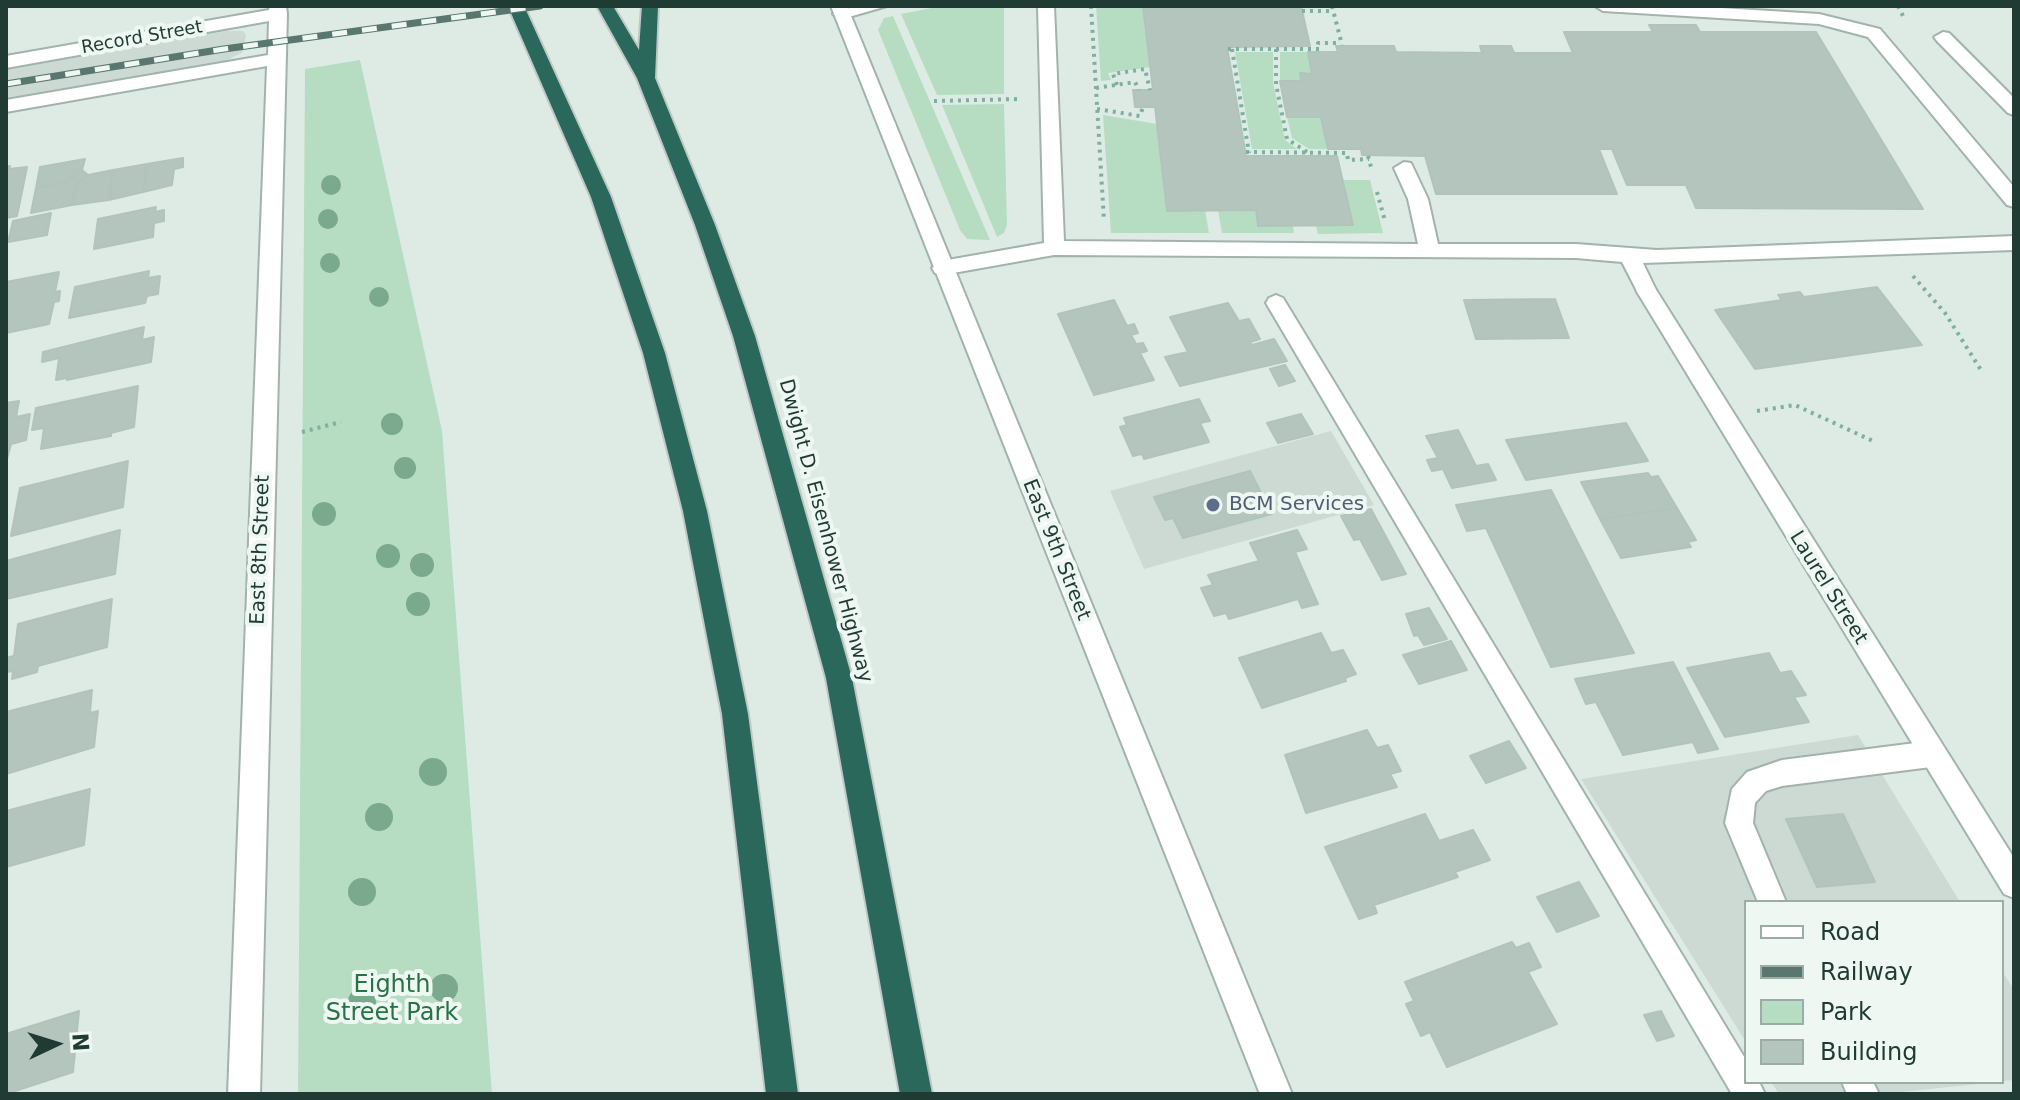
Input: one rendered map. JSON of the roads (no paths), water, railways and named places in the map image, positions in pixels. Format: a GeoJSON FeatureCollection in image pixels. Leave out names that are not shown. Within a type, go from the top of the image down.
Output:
{"type":"FeatureCollection","features":[{"type":"Feature","properties":{"kind":"highway"},"geometry":{"type":"LineString","coordinates":[[516,6],[601,197],[654,353],[695,511],[735,714],[782,1094]]}},
{"type":"Feature","properties":{"kind":"highway","name":"Dwight D. Eisenhower Highway"},"geometry":{"type":"LineString","coordinates":[[605,6],[646,78],[744,336],[839,678],[916,1094]]}},
{"type":"Feature","properties":{"kind":"highway"},"geometry":{"type":"LineString","coordinates":[[646,78],[650,6]]}},
{"type":"Feature","properties":{"kind":"street"},"geometry":{"type":"LineString","coordinates":[[841,10],[879,6]]}},
{"type":"Feature","properties":{"kind":"street"},"geometry":{"type":"LineString","coordinates":[[1046,6],[1054,248]]}},
{"type":"Feature","properties":{"kind":"street"},"geometry":{"type":"LineString","coordinates":[[1603,6],[1819,19],[1874,33],[2007,182],[2014,200]]}},
{"type":"Feature","properties":{"kind":"street","name":"East 8th Street"},"geometry":{"type":"LineString","coordinates":[[244,1094],[278,10]]}},
{"type":"Feature","properties":{"kind":"street","name":"Record Street"},"geometry":{"type":"LineString","coordinates":[[6,62],[278,10]]}},
{"type":"Feature","properties":{"kind":"street","name":"East 9th Street"},"geometry":{"type":"LineString","coordinates":[[841,10],[1276,1094]]}},
{"type":"Feature","properties":{"kind":"street"},"geometry":{"type":"LineString","coordinates":[[1943,37],[2014,109]]}},
{"type":"Feature","properties":{"kind":"street"},"geometry":{"type":"LineString","coordinates":[[6,106],[276,59]]}},
{"type":"Feature","properties":{"kind":"street"},"geometry":{"type":"LineString","coordinates":[[1404,168],[1418,199],[1430,251]]}},
{"type":"Feature","properties":{"kind":"street"},"geometry":{"type":"LineString","coordinates":[[942,268],[1054,248],[1579,251],[1630,257],[2014,243]]}},
{"type":"Feature","properties":{"kind":"street","name":"Laurel Street"},"geometry":{"type":"LineString","coordinates":[[1630,257],[1646,290],[2014,884]]}},
{"type":"Feature","properties":{"kind":"street"},"geometry":{"type":"LineString","coordinates":[[1276,303],[1749,1094]]}},
{"type":"Feature","properties":{"kind":"street"},"geometry":{"type":"LineString","coordinates":[[1771,900],[1739,823],[1742,798],[1757,781],[1782,773],[1931,754]]}},
{"type":"Feature","properties":{"kind":"railway"},"geometry":{"type":"LineString","coordinates":[[6,84],[224,49],[540,6]]}},
{"type":"Feature","properties":{"kind":"place","name":"BCM Services"},"geometry":{"type":"Point","coordinates":[1213,505]}},
{"type":"Feature","properties":{"kind":"park label","name":"Eighth Street Park"},"geometry":{"type":"Point","coordinates":[392,1000]}}]}
